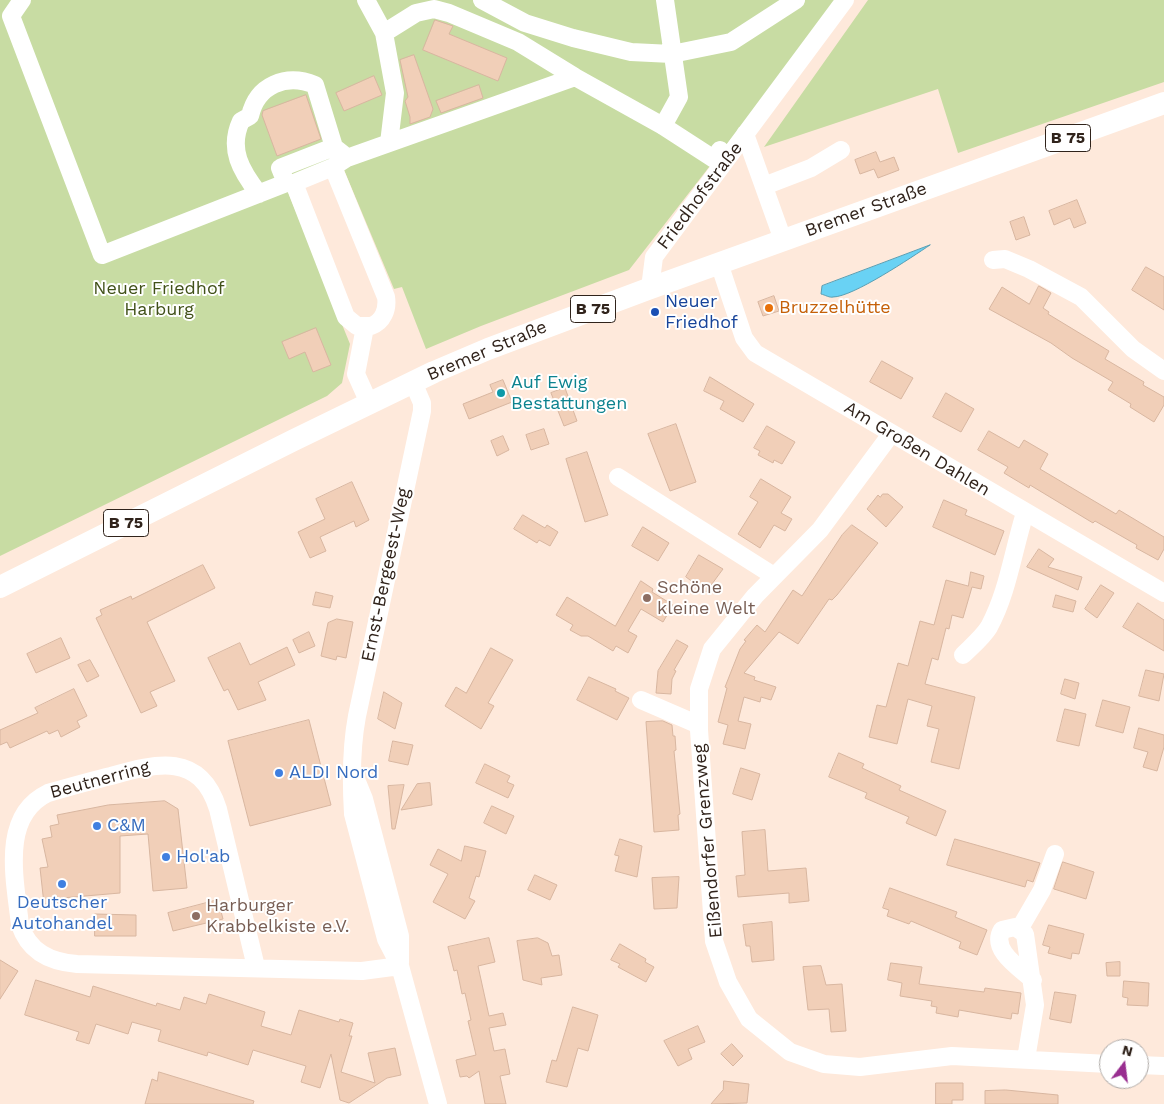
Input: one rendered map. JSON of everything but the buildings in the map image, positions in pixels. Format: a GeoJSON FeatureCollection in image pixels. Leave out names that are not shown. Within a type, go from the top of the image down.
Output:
{"type":"FeatureCollection","features":[{"type":"Feature","properties":{"kind":"main road","name":"Bremer Straße"},"geometry":{"type":"LineString","coordinates":[[0,587],[369,403],[413,382],[536,330],[1164,104]]}},
{"type":"Feature","properties":{"kind":"street"},"geometry":{"type":"LineString","coordinates":[[22,0],[5,15],[102,255],[290,183]]}},
{"type":"Feature","properties":{"kind":"street"},"geometry":{"type":"LineString","coordinates":[[366,0],[384,32],[395,93],[389,143]]}},
{"type":"Feature","properties":{"kind":"street"},"geometry":{"type":"LineString","coordinates":[[482,0],[525,23],[572,38],[631,52],[672,54],[731,42],[796,0]]}},
{"type":"Feature","properties":{"kind":"street"},"geometry":{"type":"LineString","coordinates":[[663,126],[679,97],[665,0]]}},
{"type":"Feature","properties":{"kind":"street","name":"Friedhofstraße"},"geometry":{"type":"LineString","coordinates":[[650,288],[654,257],[845,0]]}},
{"type":"Feature","properties":{"kind":"street"},"geometry":{"type":"LineString","coordinates":[[384,32],[416,13],[434,10],[442,11],[518,42],[663,126],[714,159],[720,150]]}},
{"type":"Feature","properties":{"kind":"street"},"geometry":{"type":"LineString","coordinates":[[259,194],[246,177],[235,153],[235,134],[241,120],[250,116],[252,106],[262,92],[281,81],[300,79],[315,85],[338,157],[387,300],[385,311],[380,321],[375,325],[365,327],[353,324],[346,317],[290,183],[280,168],[338,157],[389,143],[576,77]]}},
{"type":"Feature","properties":{"kind":"street","name":"Friedhofstraße"},"geometry":{"type":"LineString","coordinates":[[746,134],[783,240]]}},
{"type":"Feature","properties":{"kind":"street"},"geometry":{"type":"LineString","coordinates":[[764,186],[811,168],[841,150]]}},
{"type":"Feature","properties":{"kind":"street"},"geometry":{"type":"LineString","coordinates":[[993,260],[1005,259],[1029,269],[1080,297],[1133,350],[1164,371]]}},
{"type":"Feature","properties":{"kind":"street","name":"Am Großen Dahlen"},"geometry":{"type":"LineString","coordinates":[[719,263],[744,338],[755,353],[1164,593]]}},
{"type":"Feature","properties":{"kind":"street"},"geometry":{"type":"LineString","coordinates":[[365,327],[356,374],[369,403]]}},
{"type":"Feature","properties":{"kind":"street","name":"Ernst-Bergeest-Weg"},"geometry":{"type":"LineString","coordinates":[[413,382],[422,403],[422,411],[357,716],[353,745],[353,771],[364,799],[400,936],[400,966],[438,1104]]}},
{"type":"Feature","properties":{"kind":"street","name":"Eißendorfer Grenzweg"},"geometry":{"type":"LineString","coordinates":[[891,434],[820,530],[755,596],[712,649],[699,689],[699,725],[714,941],[728,982],[749,1019],[790,1052],[824,1064],[860,1067],[952,1056],[1099,1063]]}},
{"type":"Feature","properties":{"kind":"street"},"geometry":{"type":"LineString","coordinates":[[618,478],[774,576]]}},
{"type":"Feature","properties":{"kind":"street"},"geometry":{"type":"LineString","coordinates":[[963,655],[988,628],[1000,602],[1025,513]]}},
{"type":"Feature","properties":{"kind":"street"},"geometry":{"type":"LineString","coordinates":[[640,700],[699,725]]}},
{"type":"Feature","properties":{"kind":"street","name":"Beutnerring"},"geometry":{"type":"LineString","coordinates":[[256,968],[218,809],[208,786],[197,775],[174,765],[146,766],[48,793],[36,798],[22,812],[12,846],[20,925],[27,941],[40,954],[61,963],[362,971],[400,966]]}},
{"type":"Feature","properties":{"kind":"street"},"geometry":{"type":"LineString","coordinates":[[1020,928],[1042,890],[1055,854]]}},
{"type":"Feature","properties":{"kind":"street"},"geometry":{"type":"LineString","coordinates":[[1026,1059],[1036,1005],[1033,980],[1025,934],[1020,928],[1007,927],[999,935],[999,944],[1003,952],[1033,980]]}},
{"type":"Feature","properties":{"kind":"street"},"geometry":{"type":"LineString","coordinates":[[1149,1065],[1164,1066]]}},
{"type":"Feature","properties":{"kind":"green space","name":"Neuer Friedhof Harburg"},"geometry":{"type":"Polygon","coordinates":[[[0,0],[839,0],[629,270],[426,349],[402,287],[394,289],[339,158],[283,180],[350,344],[342,383],[327,396],[0,556],[0,0]]]}},
{"type":"Feature","properties":{"kind":"green space"},"geometry":{"type":"Polygon","coordinates":[[[868,0],[1164,0],[1164,82],[958,153],[938,89],[764,147],[868,0]]]}},
{"type":"Feature","properties":{"kind":"water"},"geometry":{"type":"Polygon","coordinates":[[[930,245],[882,276],[854,291],[832,297],[821,294],[822,286],[930,245]]]}},
{"type":"Feature","properties":{"kind":"place","name":"Bruzzelhütte"},"geometry":{"type":"Point","coordinates":[769,308]}},
{"type":"Feature","properties":{"kind":"place","name":"Neuer Friedhof"},"geometry":{"type":"Point","coordinates":[655,312]}},
{"type":"Feature","properties":{"kind":"place","name":"Auf Ewig Bestattungen"},"geometry":{"type":"Point","coordinates":[501,393]}},
{"type":"Feature","properties":{"kind":"place","name":"Schöne kleine Welt"},"geometry":{"type":"Point","coordinates":[647,598]}},
{"type":"Feature","properties":{"kind":"place","name":"ALDI Nord"},"geometry":{"type":"Point","coordinates":[279,773]}},
{"type":"Feature","properties":{"kind":"place","name":"C&M"},"geometry":{"type":"Point","coordinates":[97,826]}},
{"type":"Feature","properties":{"kind":"place","name":"Hol'ab"},"geometry":{"type":"Point","coordinates":[166,857]}},
{"type":"Feature","properties":{"kind":"place","name":"Deutscher Autohandel"},"geometry":{"type":"Point","coordinates":[62,884]}},
{"type":"Feature","properties":{"kind":"place","name":"Harburger Krabbelkiste e.V."},"geometry":{"type":"Point","coordinates":[196,916]}}]}
